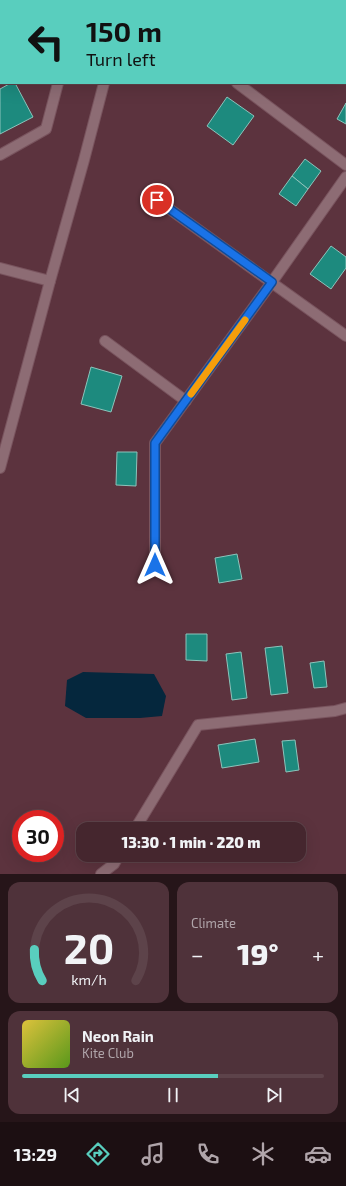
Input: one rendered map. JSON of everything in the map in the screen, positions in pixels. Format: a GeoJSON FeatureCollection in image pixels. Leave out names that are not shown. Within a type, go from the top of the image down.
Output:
{"type":"FeatureCollection","features":[{"type":"Feature","properties":{"kind":"street"},"geometry":{"type":"LineString","coordinates":[[0,155],[46,129],[58,84]]}},
{"type":"Feature","properties":{"kind":"street"},"geometry":{"type":"LineString","coordinates":[[0,468],[104,84]]}},
{"type":"Feature","properties":{"kind":"street"},"geometry":{"type":"LineString","coordinates":[[238,84],[346,164]]}},
{"type":"Feature","properties":{"kind":"street"},"geometry":{"type":"LineString","coordinates":[[155,565],[155,443],[346,177]]}},
{"type":"Feature","properties":{"kind":"street"},"geometry":{"type":"LineString","coordinates":[[157,200],[346,336]]}},
{"type":"Feature","properties":{"kind":"street"},"geometry":{"type":"LineString","coordinates":[[0,268],[50,281]]}},
{"type":"Feature","properties":{"kind":"street"},"geometry":{"type":"LineString","coordinates":[[105,341],[186,401]]}},
{"type":"Feature","properties":{"kind":"street"},"geometry":{"type":"LineString","coordinates":[[139,822],[198,725],[335,711],[346,708]]}},
{"type":"Feature","properties":{"kind":"street"},"geometry":{"type":"LineString","coordinates":[[101,874],[115,862]]}},
{"type":"Feature","properties":{"kind":"water"},"geometry":{"type":"Polygon","coordinates":[[[83,672],[154,674],[166,696],[162,716],[140,718],[86,718],[65,706],[67,680],[83,672]]]}},
{"type":"Feature","properties":{"kind":"building"},"geometry":{"type":"Polygon","coordinates":[[[9,84],[16,84],[33,117],[0,134],[0,89],[9,84]]]}},
{"type":"Feature","properties":{"kind":"building"},"geometry":{"type":"Polygon","coordinates":[[[227,97],[254,116],[233,145],[207,126],[227,97]]]}},
{"type":"Feature","properties":{"kind":"building"},"geometry":{"type":"Polygon","coordinates":[[[346,103],[346,124],[337,119],[346,103]]]}},
{"type":"Feature","properties":{"kind":"building"},"geometry":{"type":"Polygon","coordinates":[[[305,159],[321,171],[308,189],[292,176],[305,159]]]}},
{"type":"Feature","properties":{"kind":"building"},"geometry":{"type":"Polygon","coordinates":[[[292,176],[308,189],[296,206],[279,194],[292,176]]]}},
{"type":"Feature","properties":{"kind":"building"},"geometry":{"type":"Polygon","coordinates":[[[331,246],[346,257],[346,268],[331,289],[310,274],[331,246]]]}},
{"type":"Feature","properties":{"kind":"building"},"geometry":{"type":"Polygon","coordinates":[[[91,367],[122,376],[111,412],[81,404],[91,367]]]}},
{"type":"Feature","properties":{"kind":"building"},"geometry":{"type":"Polygon","coordinates":[[[117,452],[137,452],[136,486],[116,485],[117,452]]]}},
{"type":"Feature","properties":{"kind":"building"},"geometry":{"type":"Polygon","coordinates":[[[237,554],[242,579],[219,583],[215,558],[237,554]]]}},
{"type":"Feature","properties":{"kind":"building"},"geometry":{"type":"Polygon","coordinates":[[[186,634],[207,634],[207,661],[186,660],[186,634]]]}},
{"type":"Feature","properties":{"kind":"building"},"geometry":{"type":"Polygon","coordinates":[[[282,646],[288,693],[271,695],[265,648],[282,646]]]}},
{"type":"Feature","properties":{"kind":"building"},"geometry":{"type":"Polygon","coordinates":[[[241,652],[247,698],[232,700],[226,654],[241,652]]]}},
{"type":"Feature","properties":{"kind":"building"},"geometry":{"type":"Polygon","coordinates":[[[324,661],[327,687],[314,688],[310,663],[324,661]]]}},
{"type":"Feature","properties":{"kind":"building"},"geometry":{"type":"Polygon","coordinates":[[[255,739],[259,762],[222,768],[218,745],[255,739]]]}},
{"type":"Feature","properties":{"kind":"building"},"geometry":{"type":"Polygon","coordinates":[[[295,740],[299,770],[286,772],[282,741],[295,740]]]}},
{"type":"Feature","properties":{"kind":"slow traffic"},"geometry":{"type":"LineString","coordinates":[[191,394],[245,320]]}},
{"type":"Feature","properties":{"kind":"route"},"geometry":{"type":"LineString","coordinates":[[155,565],[155,443],[272,282],[157,200]]}}]}
